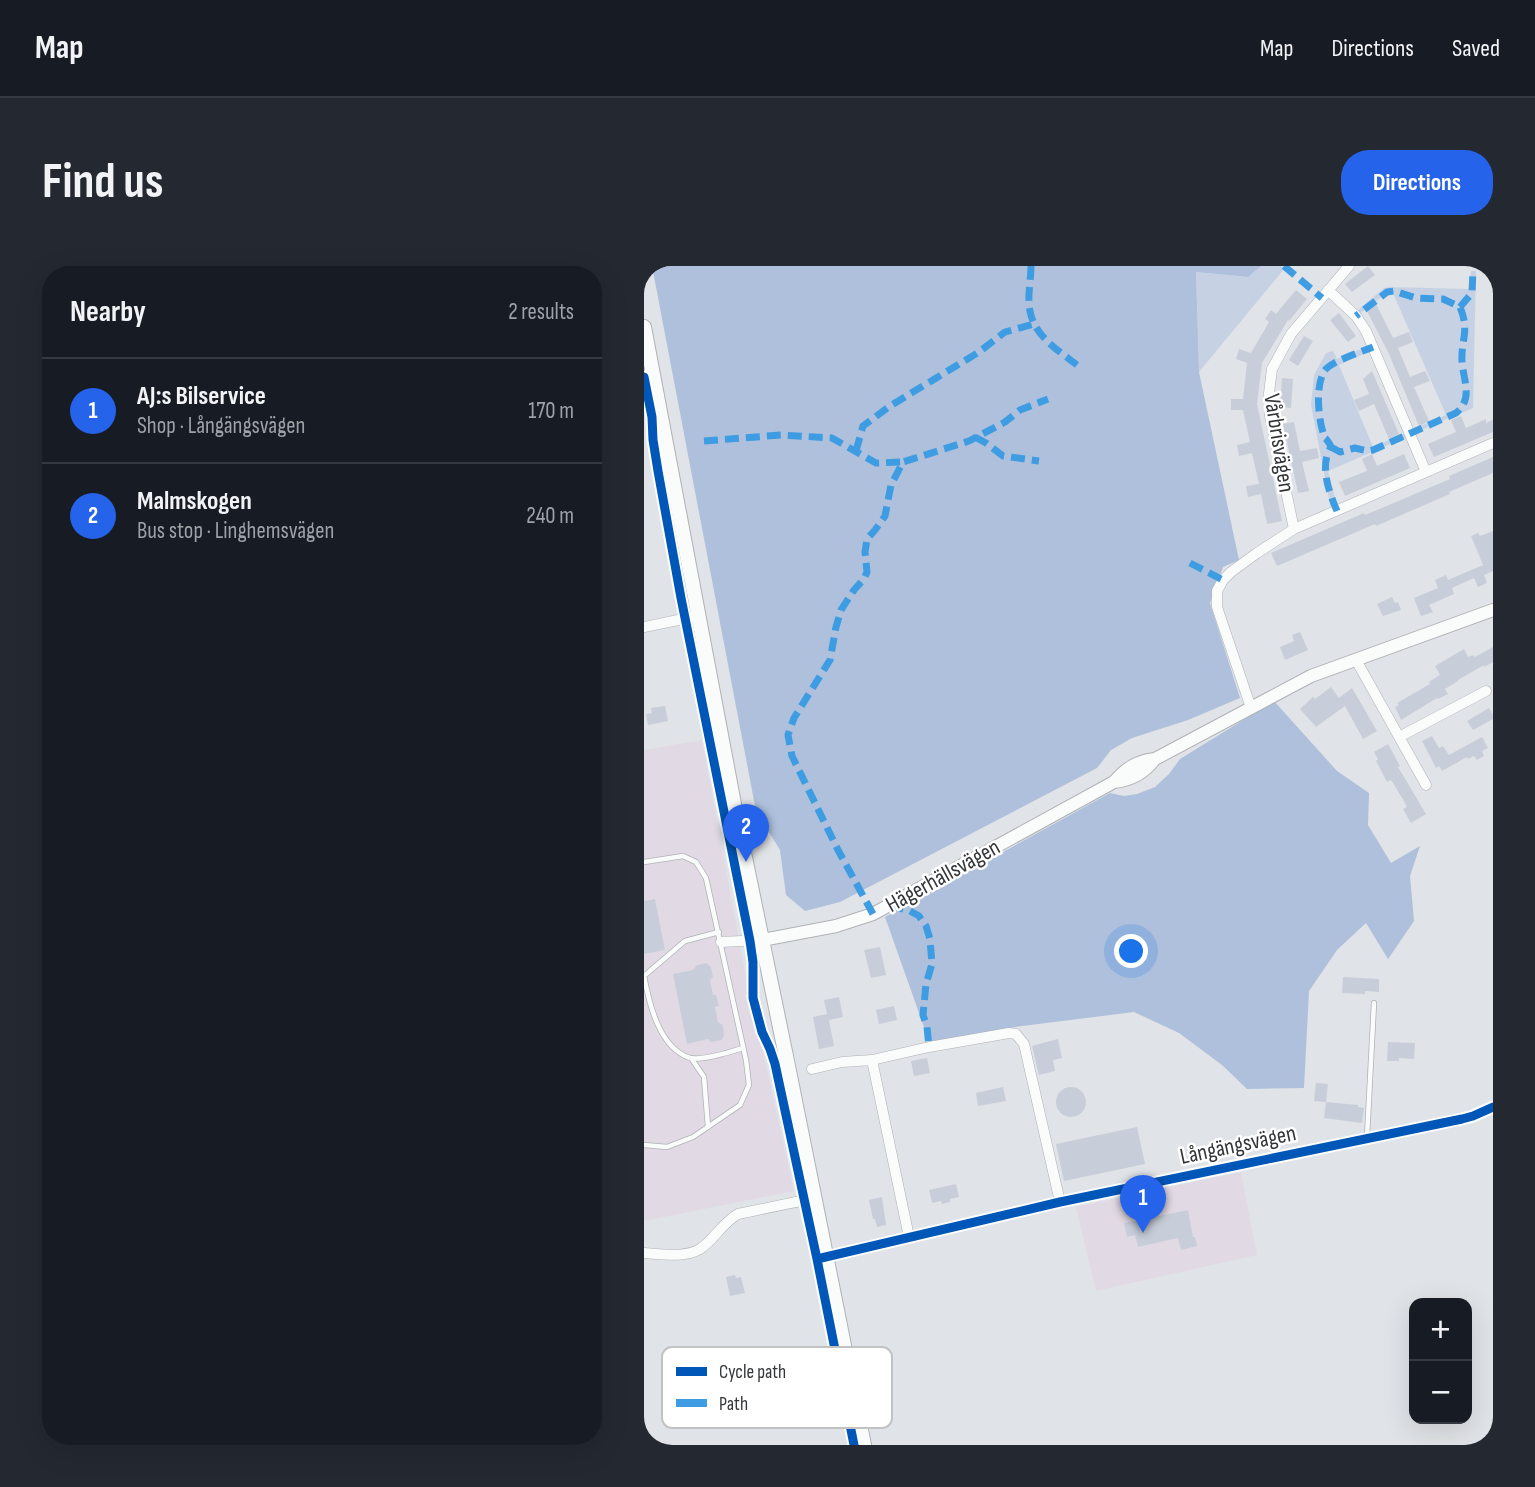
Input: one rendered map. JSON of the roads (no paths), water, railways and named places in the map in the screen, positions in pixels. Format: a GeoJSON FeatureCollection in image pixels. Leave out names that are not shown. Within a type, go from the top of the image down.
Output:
{"type":"FeatureCollection","features":[{"type":"Feature","properties":{"kind":"main road"},"geometry":{"type":"LineString","coordinates":[[644,327],[697,616],[844,1347]]}},
{"type":"Feature","properties":{"kind":"street","name":"Vårbrisvägen"},"geometry":{"type":"LineString","coordinates":[[1294,529],[1270,416],[1272,369],[1296,328],[1349,266]]}},
{"type":"Feature","properties":{"kind":"street"},"geometry":{"type":"LineString","coordinates":[[1328,290],[1352,311],[1366,331],[1426,472]]}},
{"type":"Feature","properties":{"kind":"street","name":"Vårbrisvägen"},"geometry":{"type":"LineString","coordinates":[[1251,708],[1217,607],[1217,591],[1223,580],[1294,529],[1493,443]]}},
{"type":"Feature","properties":{"kind":"street","name":"Hägerhällsvägen"},"geometry":{"type":"LineString","coordinates":[[762,940],[836,926],[873,914],[1114,782],[1123,771],[1142,761],[1155,759],[1311,676],[1493,610]]}},
{"type":"Feature","properties":{"kind":"street"},"geometry":{"type":"LineString","coordinates":[[644,627],[697,616]]}},
{"type":"Feature","properties":{"kind":"street"},"geometry":{"type":"LineString","coordinates":[[1356,660],[1426,785]]}},
{"type":"Feature","properties":{"kind":"street"},"geometry":{"type":"LineString","coordinates":[[1399,737],[1486,691]]}},
{"type":"Feature","properties":{"kind":"street"},"geometry":{"type":"LineString","coordinates":[[720,937],[762,940]]}},
{"type":"Feature","properties":{"kind":"street"},"geometry":{"type":"LineString","coordinates":[[812,1069],[997,1035],[1016,1034],[1024,1044],[1060,1202]]}},
{"type":"Feature","properties":{"kind":"street"},"geometry":{"type":"LineString","coordinates":[[872,1060],[909,1237]]}},
{"type":"Feature","properties":{"kind":"street","name":"Långängsvägen"},"geometry":{"type":"LineString","coordinates":[[827,1257],[1060,1202],[1462,1119],[1493,1107]]}},
{"type":"Feature","properties":{"kind":"street"},"geometry":{"type":"LineString","coordinates":[[644,1252],[676,1254],[700,1249],[728,1220],[738,1214],[815,1198]]}},
{"type":"Feature","properties":{"kind":"lane"},"geometry":{"type":"LineString","coordinates":[[644,862],[684,856],[696,862],[706,878],[746,1060],[749,1085],[740,1105],[693,1137],[667,1147],[644,1145]]}},
{"type":"Feature","properties":{"kind":"lane"},"geometry":{"type":"LineString","coordinates":[[708,1127],[704,1077],[691,1058],[675,1050],[657,1024],[649,1004],[644,976],[685,941],[720,937]]}},
{"type":"Feature","properties":{"kind":"lane"},"geometry":{"type":"LineString","coordinates":[[1367,1138],[1374,1003]]}},
{"type":"Feature","properties":{"kind":"lane"},"geometry":{"type":"LineString","coordinates":[[691,1058],[743,1048]]}},
{"type":"Feature","properties":{"kind":"place","name":"Malmskogen"},"geometry":{"type":"Point","coordinates":[746,862]}},
{"type":"Feature","properties":{"kind":"place","name":"AJ:s Bilservice"},"geometry":{"type":"Point","coordinates":[1143,1233]}}]}
